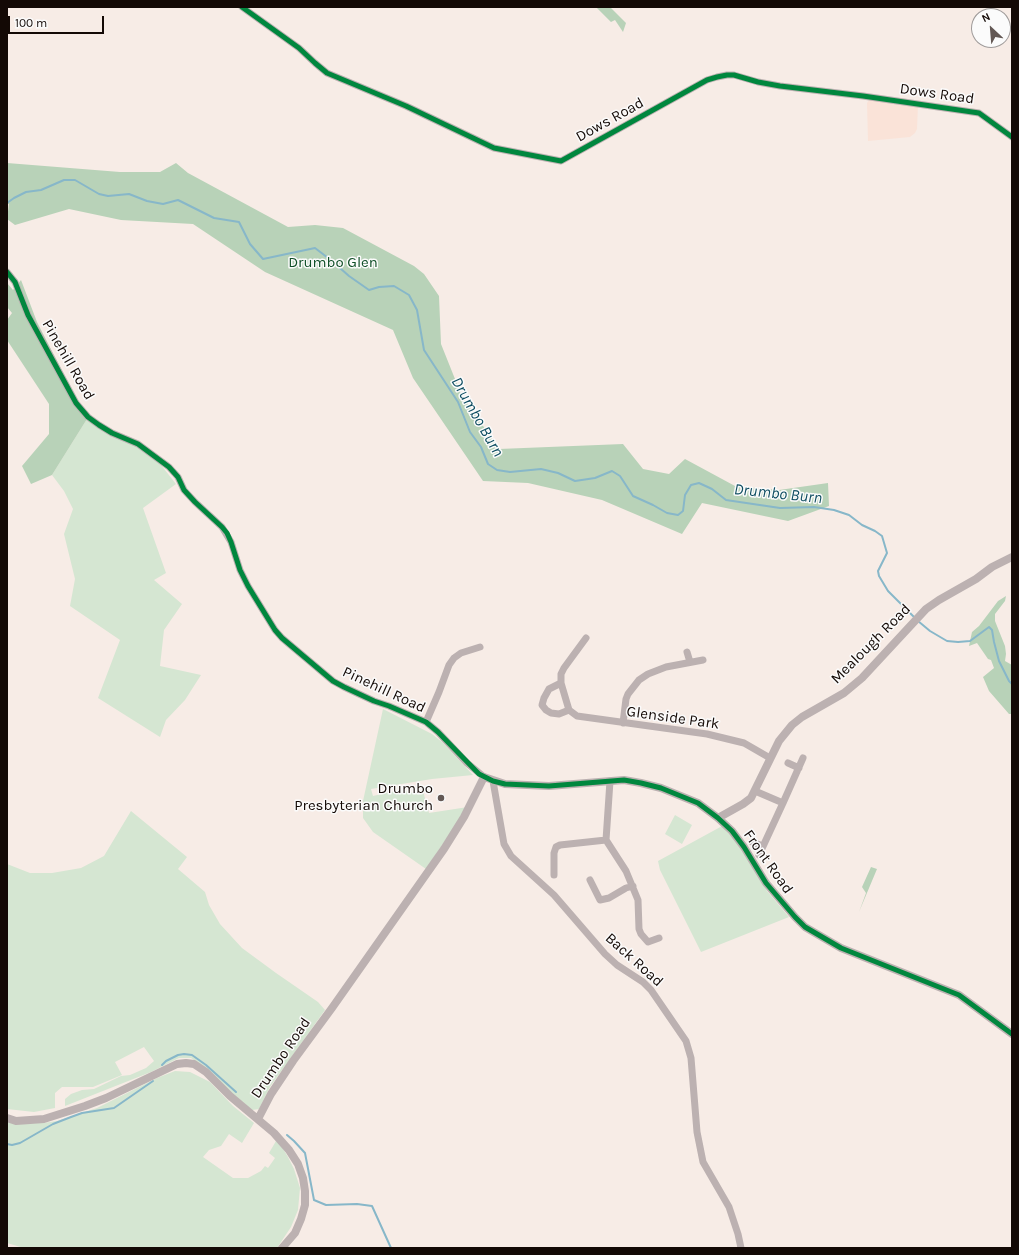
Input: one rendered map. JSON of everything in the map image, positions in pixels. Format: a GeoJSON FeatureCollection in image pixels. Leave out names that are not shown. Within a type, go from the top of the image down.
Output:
{"type":"FeatureCollection","features":[{"type":"Feature","properties":{"kind":"street","name":"Dows Road"},"geometry":{"type":"LineString","coordinates":[[242,7],[300,48],[327,73],[406,106],[494,148],[561,161],[707,80],[727,75],[734,75],[758,82],[780,86],[863,96],[979,113],[1012,137]]}},
{"type":"Feature","properties":{"kind":"street","name":"Pinehill Road"},"geometry":{"type":"LineString","coordinates":[[7,272],[15,282],[28,315],[76,403],[99,425],[112,433],[138,444],[169,467],[178,477],[184,490],[222,527],[231,542],[240,570],[248,586],[275,630],[282,638],[333,680],[344,687],[426,722],[438,732],[467,763],[484,777]]}},
{"type":"Feature","properties":{"kind":"street","name":"Mealough Road"},"geometry":{"type":"LineString","coordinates":[[718,818],[751,798],[779,741],[792,725],[802,717],[844,693],[862,678],[926,609],[976,579],[992,567],[1012,557]]}},
{"type":"Feature","properties":{"kind":"street"},"geometry":{"type":"LineString","coordinates":[[569,710],[561,683],[561,674],[586,638]]}},
{"type":"Feature","properties":{"kind":"street"},"geometry":{"type":"LineString","coordinates":[[426,722],[449,665],[454,658],[462,653],[480,647]]}},
{"type":"Feature","properties":{"kind":"street"},"geometry":{"type":"LineString","coordinates":[[687,652],[690,662]]}},
{"type":"Feature","properties":{"kind":"street"},"geometry":{"type":"LineString","coordinates":[[623,723],[626,699],[639,680],[648,674],[666,667],[703,660]]}},
{"type":"Feature","properties":{"kind":"street","name":"Glenside Park"},"geometry":{"type":"LineString","coordinates":[[561,683],[549,689],[544,698],[542,705],[551,713],[559,714],[569,710],[577,716],[708,734],[744,743],[770,758]]}},
{"type":"Feature","properties":{"kind":"street"},"geometry":{"type":"LineString","coordinates":[[759,855],[803,758]]}},
{"type":"Feature","properties":{"kind":"street"},"geometry":{"type":"LineString","coordinates":[[788,763],[799,768]]}},
{"type":"Feature","properties":{"kind":"street","name":"Front Road"},"geometry":{"type":"LineString","coordinates":[[484,777],[493,781],[512,784],[549,786],[624,780],[667,790],[698,803],[732,831],[772,891],[805,927],[841,948],[959,994],[1012,1034]]}},
{"type":"Feature","properties":{"kind":"street","name":"Drumbo Road"},"geometry":{"type":"LineString","coordinates":[[7,1118],[16,1121],[44,1119],[92,1104],[178,1064],[186,1063],[194,1064],[206,1072],[230,1096],[258,1119],[271,1094],[293,1061],[444,849],[464,817],[484,777]]}},
{"type":"Feature","properties":{"kind":"street","name":"Back Road"},"geometry":{"type":"LineString","coordinates":[[493,781],[504,844],[511,856],[554,895],[605,954],[617,965],[643,982],[651,990],[686,1041],[691,1058],[697,1132],[703,1162],[729,1207],[741,1248]]}},
{"type":"Feature","properties":{"kind":"street"},"geometry":{"type":"LineString","coordinates":[[610,781],[606,840],[626,871],[633,886],[638,900],[639,929],[641,934],[648,942],[659,938]]}},
{"type":"Feature","properties":{"kind":"street"},"geometry":{"type":"LineString","coordinates":[[755,791],[782,803]]}},
{"type":"Feature","properties":{"kind":"street"},"geometry":{"type":"LineString","coordinates":[[554,875],[554,853],[556,847],[560,845],[606,840]]}},
{"type":"Feature","properties":{"kind":"street"},"geometry":{"type":"LineString","coordinates":[[752,842],[763,846]]}},
{"type":"Feature","properties":{"kind":"street"},"geometry":{"type":"LineString","coordinates":[[590,880],[600,900],[608,898],[626,888],[633,886]]}},
{"type":"Feature","properties":{"kind":"street"},"geometry":{"type":"LineString","coordinates":[[258,1119],[274,1133],[289,1150],[298,1164],[303,1178],[305,1205],[301,1219],[295,1233],[282,1248]]}},
{"type":"Feature","properties":{"kind":"shaded area"},"geometry":{"type":"Polygon","coordinates":[[[870,99],[918,105],[917,129],[915,133],[910,137],[868,141],[867,103],[870,99]]]}},
{"type":"Feature","properties":{"kind":"green space"},"geometry":{"type":"Polygon","coordinates":[[[596,7],[610,7],[626,23],[623,32],[615,20],[611,22],[596,7]]]}},
{"type":"Feature","properties":{"kind":"green space","name":"Drumbo Glen"},"geometry":{"type":"Polygon","coordinates":[[[7,163],[120,172],[160,172],[176,163],[188,173],[288,227],[315,225],[343,228],[414,266],[424,274],[439,296],[441,344],[461,394],[499,449],[623,444],[643,469],[669,474],[685,459],[735,486],[779,490],[828,483],[829,506],[788,521],[702,503],[682,534],[602,500],[528,483],[483,481],[413,378],[393,330],[265,272],[193,224],[121,220],[69,209],[15,225],[7,219],[9,204],[7,204],[7,163]]]}},
{"type":"Feature","properties":{"kind":"green space"},"geometry":{"type":"Polygon","coordinates":[[[21,280],[37,322],[87,419],[52,475],[31,484],[22,466],[49,434],[49,404],[7,340],[7,320],[12,313],[7,307],[7,283],[13,290],[21,280]]]}},
{"type":"Feature","properties":{"kind":"green space"},"geometry":{"type":"Polygon","coordinates":[[[87,419],[136,445],[161,465],[176,484],[143,508],[166,573],[154,580],[182,604],[164,630],[160,666],[201,675],[185,700],[166,720],[160,737],[98,698],[120,640],[70,606],[75,579],[64,534],[73,509],[64,491],[52,475],[87,419]]]}},
{"type":"Feature","properties":{"kind":"green space"},"geometry":{"type":"Polygon","coordinates":[[[1006,596],[1005,601],[995,614],[995,621],[1005,646],[1005,661],[1012,665],[1012,714],[1009,714],[989,691],[983,677],[994,668],[991,660],[988,659],[977,643],[969,646],[972,632],[979,626],[998,601],[1006,596]]]}},
{"type":"Feature","properties":{"kind":"green space"},"geometry":{"type":"Polygon","coordinates":[[[383,709],[432,734],[442,742],[473,775],[432,779],[371,789],[373,796],[406,790],[407,793],[423,791],[429,813],[468,807],[426,869],[373,832],[363,818],[363,801],[383,709]]]}},
{"type":"Feature","properties":{"kind":"green space"},"geometry":{"type":"Polygon","coordinates":[[[131,811],[187,857],[178,869],[205,892],[209,905],[220,924],[242,948],[318,1002],[325,1010],[270,1087],[259,1109],[252,1110],[191,1058],[179,1058],[151,1072],[65,1106],[65,1099],[71,1094],[82,1090],[94,1089],[121,1076],[130,1075],[146,1068],[154,1061],[144,1047],[115,1062],[122,1075],[93,1087],[62,1087],[55,1093],[55,1108],[34,1112],[7,1109],[7,864],[30,873],[52,873],[81,868],[104,856],[131,811]]]}},
{"type":"Feature","properties":{"kind":"green space"},"geometry":{"type":"Polygon","coordinates":[[[675,815],[692,825],[682,844],[665,834],[675,815]]]}},
{"type":"Feature","properties":{"kind":"green space"},"geometry":{"type":"Polygon","coordinates":[[[724,825],[740,845],[767,891],[789,917],[701,952],[660,870],[658,861],[724,825]]]}},
{"type":"Feature","properties":{"kind":"green space"},"geometry":{"type":"Polygon","coordinates":[[[871,867],[877,869],[859,912],[866,893],[862,887],[871,867]]]}},
{"type":"Feature","properties":{"kind":"green space"},"geometry":{"type":"Polygon","coordinates":[[[175,1071],[190,1072],[210,1082],[233,1106],[254,1123],[242,1143],[229,1134],[221,1146],[209,1150],[203,1157],[233,1178],[248,1178],[261,1171],[265,1166],[268,1168],[275,1158],[269,1153],[276,1141],[288,1157],[294,1169],[300,1188],[298,1210],[291,1227],[277,1248],[24,1248],[7,1243],[7,1122],[43,1123],[57,1121],[97,1108],[157,1078],[175,1071]]]}},
{"type":"Feature","properties":{"kind":"waterway","name":"Drumbo Burn"},"geometry":{"type":"LineString","coordinates":[[7,203],[26,192],[41,190],[64,180],[75,180],[99,194],[108,196],[129,194],[147,201],[163,204],[178,200],[214,218],[239,222],[250,244],[263,259],[315,248],[349,276],[369,290],[379,287],[394,286],[409,295],[417,310],[424,350],[458,402],[470,432],[481,447],[488,464],[497,470],[510,472],[541,469],[558,473],[575,481],[595,478],[612,471],[620,476],[633,496],[667,513],[678,515],[683,511],[685,495],[691,485],[699,483],[712,489],[726,500],[780,508],[814,507],[834,510],[849,515],[862,525],[882,536],[887,553],[878,571],[879,576],[888,591],[915,618]]}},
{"type":"Feature","properties":{"kind":"waterway","name":"Drumbo Burn"},"geometry":{"type":"LineString","coordinates":[[918,621],[930,631],[947,641],[958,642],[970,641],[989,627],[992,630],[999,661],[1012,684]]}},
{"type":"Feature","properties":{"kind":"waterway"},"geometry":{"type":"LineString","coordinates":[[162,1065],[166,1061],[178,1055],[192,1055],[206,1065],[236,1092]]}},
{"type":"Feature","properties":{"kind":"waterway"},"geometry":{"type":"LineString","coordinates":[[7,1144],[12,1145],[20,1143],[53,1124],[82,1113],[114,1108],[153,1081]]}},
{"type":"Feature","properties":{"kind":"waterway"},"geometry":{"type":"LineString","coordinates":[[287,1135],[305,1153],[314,1200],[326,1205],[357,1204],[372,1206],[391,1248]]}},
{"type":"Feature","properties":{"kind":"cycle path"},"geometry":{"type":"LineString","coordinates":[[242,7],[299,48],[327,73],[406,106],[494,148],[561,161],[707,80],[727,75],[734,75],[758,82],[780,86],[863,96],[979,113],[1012,137]]}},
{"type":"Feature","properties":{"kind":"cycle path"},"geometry":{"type":"LineString","coordinates":[[7,272],[15,282],[28,315],[76,403],[88,417],[99,425],[112,433],[138,444],[169,467],[178,477],[184,490],[227,533],[240,570],[275,630],[282,638],[333,681],[374,701],[426,722],[438,732],[479,774],[493,781],[505,784],[549,786],[624,780],[661,788],[698,803],[732,831],[744,847],[766,883],[805,927],[841,948],[959,995],[1012,1034]]}},
{"type":"Feature","properties":{"kind":"place","name":"Drumbo Presbyterian Church"},"geometry":{"type":"Point","coordinates":[441,798]}}]}
